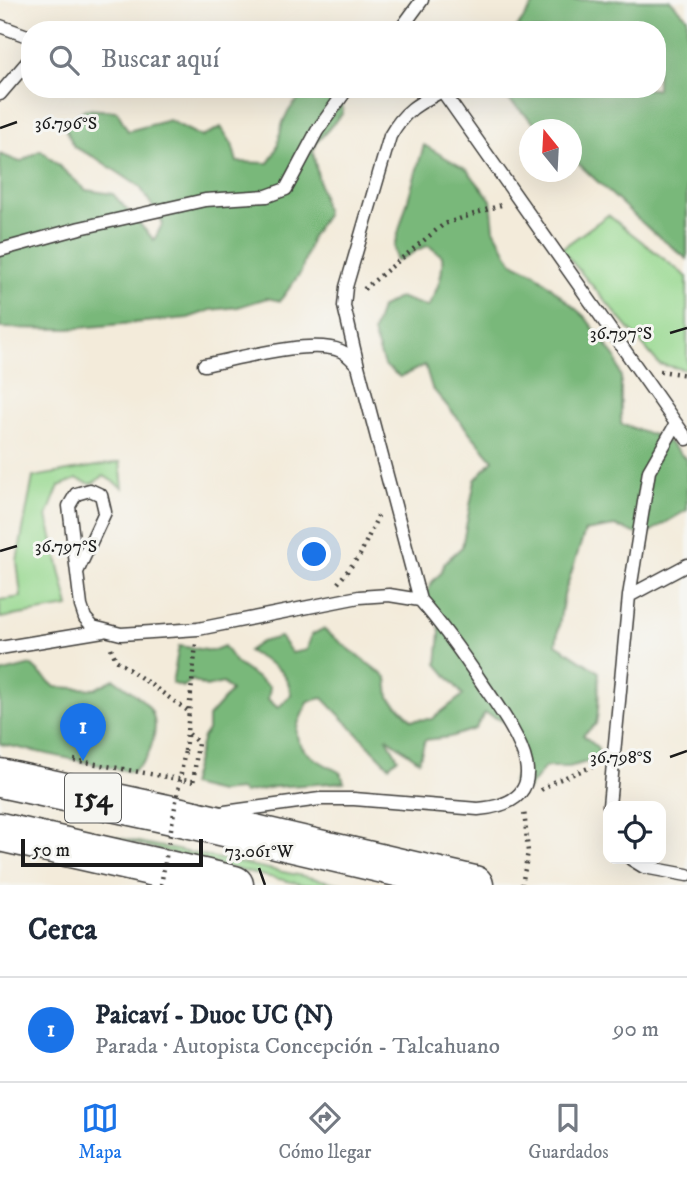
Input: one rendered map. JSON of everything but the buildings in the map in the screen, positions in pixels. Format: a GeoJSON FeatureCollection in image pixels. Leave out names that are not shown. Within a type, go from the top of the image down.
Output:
{"type":"FeatureCollection","features":[{"type":"Feature","properties":{"kind":"highway","name":"154"},"geometry":{"type":"LineString","coordinates":[[0,778],[474,885]]}},
{"type":"Feature","properties":{"kind":"highway","name":"154"},"geometry":{"type":"LineString","coordinates":[[0,832],[234,885]]}},
{"type":"Feature","properties":{"kind":"lane"},"geometry":{"type":"LineString","coordinates":[[407,21],[422,0]]}},
{"type":"Feature","properties":{"kind":"lane"},"geometry":{"type":"LineString","coordinates":[[0,26],[21,34]]}},
{"type":"Feature","properties":{"kind":"lane"},"geometry":{"type":"LineString","coordinates":[[0,94],[21,70]]}},
{"type":"Feature","properties":{"kind":"lane"},"geometry":{"type":"LineString","coordinates":[[0,250],[80,228],[205,200],[267,196],[286,189],[317,131],[340,98]]}},
{"type":"Feature","properties":{"kind":"lane"},"geometry":{"type":"LineString","coordinates":[[186,818],[320,799],[354,799],[478,809],[497,807],[520,796],[527,780],[527,762],[516,732],[445,627],[420,600],[344,306],[346,287],[390,136],[400,118],[427,98]]}},
{"type":"Feature","properties":{"kind":"lane"},"geometry":{"type":"LineString","coordinates":[[447,98],[687,439]]}},
{"type":"Feature","properties":{"kind":"lane"},"geometry":{"type":"LineString","coordinates":[[204,365],[298,348],[327,347],[344,352],[358,366]]}},
{"type":"Feature","properties":{"kind":"lane"},"geometry":{"type":"LineString","coordinates":[[609,801],[629,596],[649,471],[676,424]]}},
{"type":"Feature","properties":{"kind":"lane"},"geometry":{"type":"LineString","coordinates":[[77,572],[105,512],[101,495],[90,490],[76,494],[69,506],[81,606],[85,618],[93,627],[103,631],[121,634],[198,629],[376,595],[420,600]]}},
{"type":"Feature","properties":{"kind":"lane"},"geometry":{"type":"LineString","coordinates":[[629,596],[687,565]]}},
{"type":"Feature","properties":{"kind":"lane"},"geometry":{"type":"LineString","coordinates":[[0,648],[103,631]]}},
{"type":"Feature","properties":{"kind":"lane"},"geometry":{"type":"LineString","coordinates":[[639,864],[687,875]]}},
{"type":"Feature","properties":{"kind":"path"},"geometry":{"type":"LineString","coordinates":[[344,306],[444,224],[518,200]]}},
{"type":"Feature","properties":{"kind":"path"},"geometry":{"type":"LineString","coordinates":[[307,607],[338,583],[360,555],[372,533],[386,495],[386,472]]}},
{"type":"Feature","properties":{"kind":"path"},"geometry":{"type":"LineString","coordinates":[[161,885],[188,733],[188,711],[198,629]]}},
{"type":"Feature","properties":{"kind":"path"},"geometry":{"type":"LineString","coordinates":[[103,631],[116,660],[188,711]]}},
{"type":"Feature","properties":{"kind":"path"},"geometry":{"type":"LineString","coordinates":[[83,761],[194,782],[198,743],[188,733]]}},
{"type":"Feature","properties":{"kind":"path"},"geometry":{"type":"LineString","coordinates":[[522,885],[528,852],[520,796],[533,794],[553,782],[601,762]]}},
{"type":"Feature","properties":{"kind":"green space"},"geometry":{"type":"Polygon","coordinates":[[[537,0],[670,0],[687,17],[687,259],[648,228],[582,167],[582,119],[530,119],[507,98],[666,98],[666,21],[522,21],[537,0]]]}},
{"type":"Feature","properties":{"kind":"green space"},"geometry":{"type":"Polygon","coordinates":[[[300,98],[340,98],[343,113],[317,142],[313,152],[326,215],[312,236],[301,272],[280,301],[267,298],[238,307],[211,310],[188,318],[68,329],[0,328],[0,154],[20,162],[41,150],[86,190],[113,194],[154,240],[163,223],[140,187],[74,147],[64,125],[85,109],[117,111],[128,131],[169,120],[202,137],[221,127],[232,144],[237,162],[268,163],[275,152],[286,116],[300,98]]]}},
{"type":"Feature","properties":{"kind":"green space"},"geometry":{"type":"Polygon","coordinates":[[[424,145],[467,170],[491,200],[494,229],[512,262],[535,273],[585,317],[616,358],[621,377],[621,424],[665,439],[687,460],[687,510],[643,536],[615,526],[585,531],[564,595],[556,644],[599,672],[596,724],[583,735],[598,748],[598,759],[569,767],[545,767],[528,789],[512,782],[521,759],[519,746],[508,723],[485,713],[475,729],[450,737],[425,740],[419,761],[386,737],[398,758],[389,766],[323,698],[309,701],[298,725],[297,736],[305,750],[341,773],[344,782],[274,787],[244,793],[240,790],[219,792],[190,785],[203,737],[208,730],[208,717],[231,691],[223,683],[206,687],[192,680],[183,687],[172,683],[179,646],[212,651],[224,646],[236,663],[270,687],[268,699],[278,708],[291,695],[286,678],[277,668],[248,651],[261,642],[280,637],[292,653],[307,650],[311,635],[323,629],[387,678],[389,697],[412,720],[432,719],[463,695],[437,664],[440,633],[438,611],[425,597],[445,562],[462,547],[475,480],[493,460],[432,388],[425,365],[400,377],[384,365],[373,333],[381,308],[399,297],[428,307],[441,276],[442,256],[429,246],[396,260],[394,247],[424,145]]]}},
{"type":"Feature","properties":{"kind":"green space"},"geometry":{"type":"Polygon","coordinates":[[[608,215],[687,277],[687,370],[659,364],[561,249],[608,215]]]}},
{"type":"Feature","properties":{"kind":"green space"},"geometry":{"type":"Polygon","coordinates":[[[120,462],[123,488],[104,476],[91,484],[77,479],[59,486],[47,516],[69,607],[0,618],[0,600],[21,597],[17,561],[33,477],[120,462]]]}},
{"type":"Feature","properties":{"kind":"green space"},"geometry":{"type":"Polygon","coordinates":[[[31,665],[55,687],[95,689],[114,679],[146,703],[154,719],[155,728],[150,751],[143,762],[132,772],[0,744],[0,673],[31,665]]]}},
{"type":"Feature","properties":{"kind":"green space"},"geometry":{"type":"Polygon","coordinates":[[[95,833],[346,885],[305,885],[95,833]]]}},
{"type":"Feature","properties":{"kind":"place","name":"Paicaví - Duoc UC (N)"},"geometry":{"type":"Point","coordinates":[83,761]}}]}
